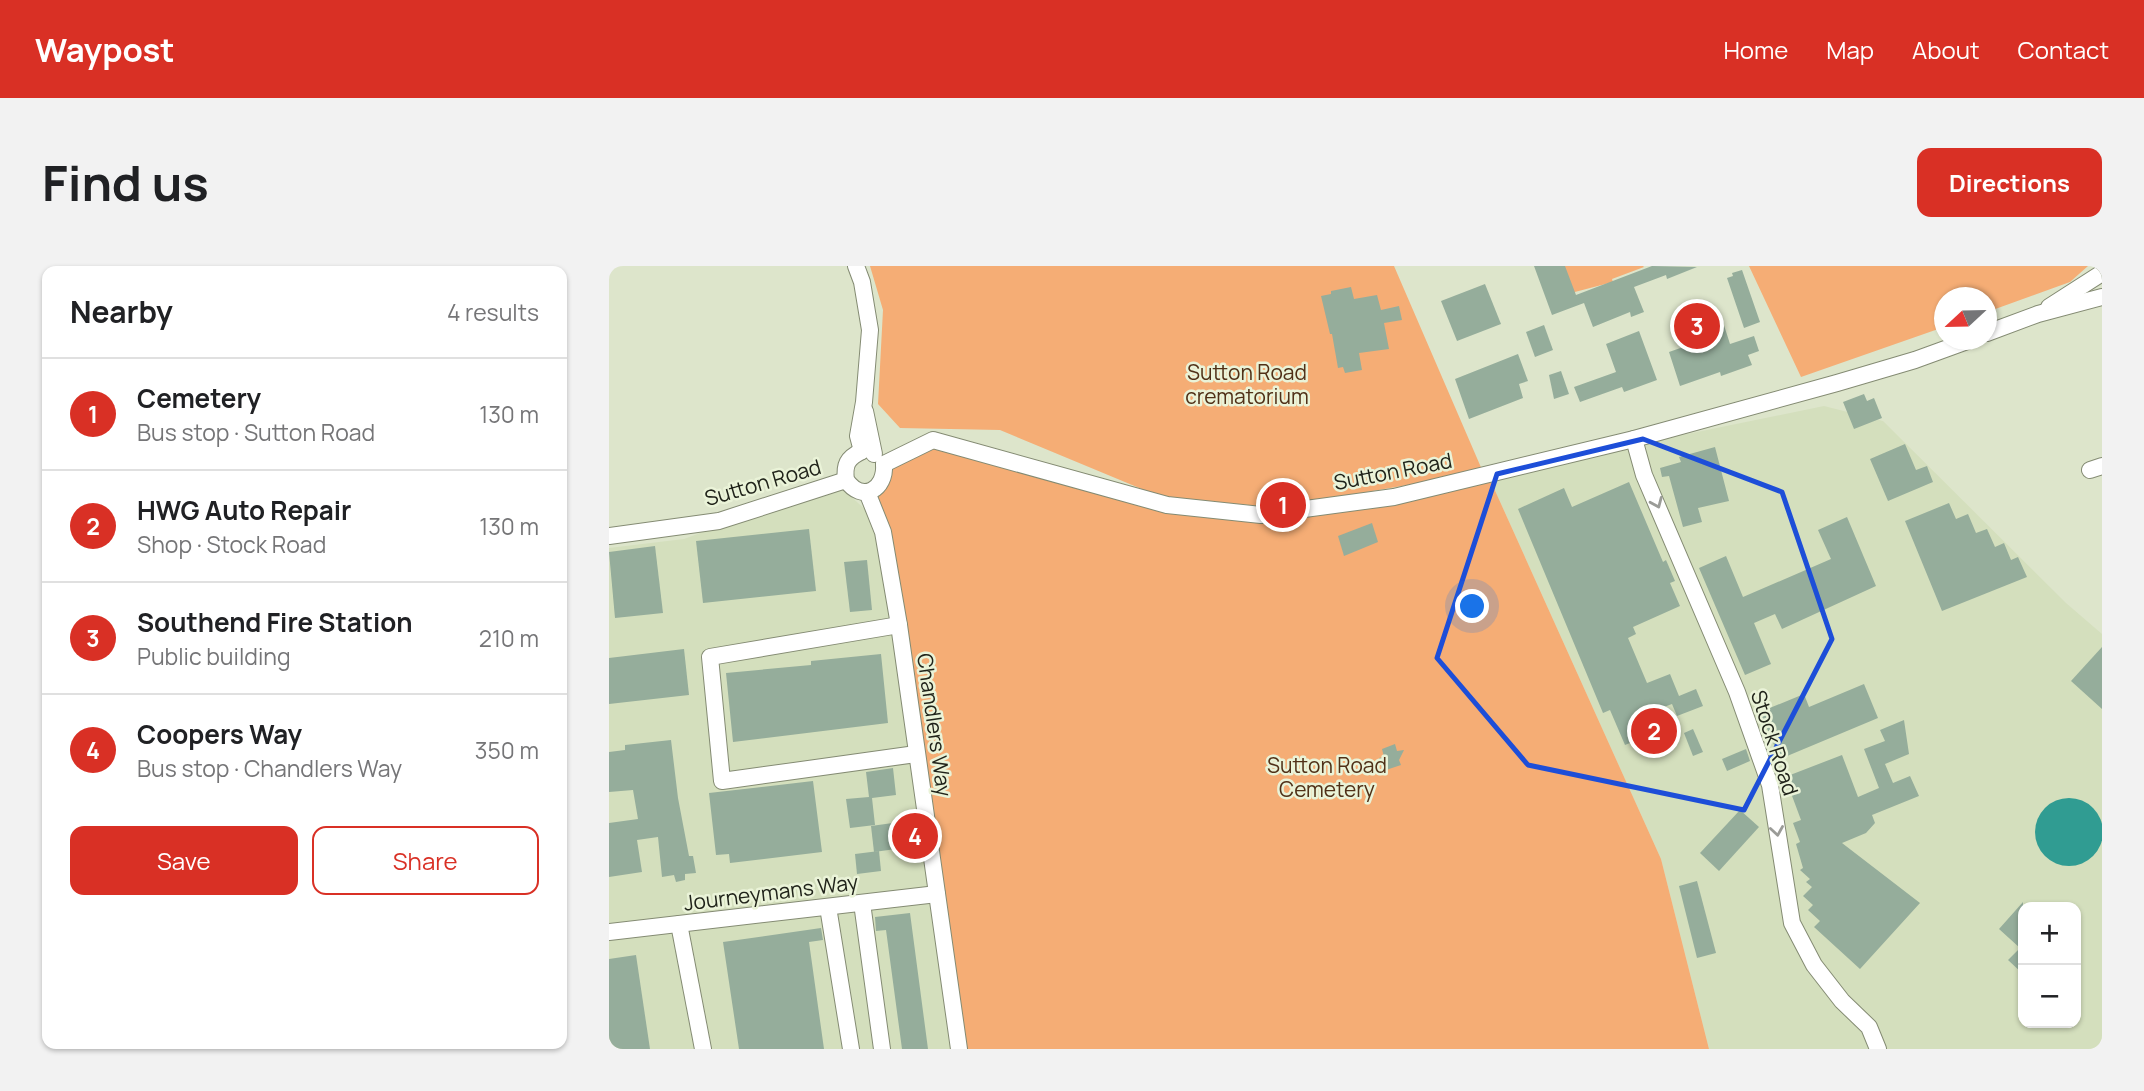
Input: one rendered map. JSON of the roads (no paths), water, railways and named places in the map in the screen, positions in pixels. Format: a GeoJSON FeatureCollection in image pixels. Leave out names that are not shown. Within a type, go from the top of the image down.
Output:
{"type":"FeatureCollection","features":[{"type":"Feature","properties":{"kind":"street"},"geometry":{"type":"LineString","coordinates":[[856,266],[862,282],[870,330],[864,402],[858,436],[885,476],[879,487],[867,492]]}},
{"type":"Feature","properties":{"kind":"street"},"geometry":{"type":"LineString","coordinates":[[2038,314],[2102,273]]}},
{"type":"Feature","properties":{"kind":"street"},"geometry":{"type":"LineString","coordinates":[[1997,329],[2038,314],[2102,297]]}},
{"type":"Feature","properties":{"kind":"street","name":"Sutton Road"},"geometry":{"type":"LineString","coordinates":[[867,492],[857,491],[846,480],[845,467],[851,456],[873,456],[933,440],[1167,505],[1261,515],[1394,497],[1633,439],[1837,383],[1942,350]]}},
{"type":"Feature","properties":{"kind":"street","name":"Stock Road"},"geometry":{"type":"LineString","coordinates":[[1633,439],[1644,475],[1737,692],[1770,785],[1792,923],[1814,965],[1842,1001],[1869,1027],[1878,1049]]}},
{"type":"Feature","properties":{"kind":"street","name":"Sutton Road"},"geometry":{"type":"LineString","coordinates":[[609,536],[719,521],[846,480]]}},
{"type":"Feature","properties":{"kind":"street","name":"Chandlers Way"},"geometry":{"type":"LineString","coordinates":[[867,492],[883,532],[899,625],[959,1049]]}},
{"type":"Feature","properties":{"kind":"street"},"geometry":{"type":"LineString","coordinates":[[899,625],[710,657],[722,781],[916,754]]}},
{"type":"Feature","properties":{"kind":"street","name":"Journeymans Way"},"geometry":{"type":"LineString","coordinates":[[609,932],[937,894]]}},
{"type":"Feature","properties":{"kind":"street"},"geometry":{"type":"LineString","coordinates":[[862,903],[882,1049]]}},
{"type":"Feature","properties":{"kind":"street"},"geometry":{"type":"LineString","coordinates":[[828,907],[851,1049]]}},
{"type":"Feature","properties":{"kind":"street"},"geometry":{"type":"LineString","coordinates":[[679,924],[703,1049]]}},
{"type":"Feature","properties":{"kind":"water"},"geometry":{"type":"Polygon","coordinates":[[[2069,798],[2082,801],[2093,808],[2100,819],[2103,832],[2100,845],[2093,856],[2082,863],[2069,866],[2056,863],[2045,856],[2038,845],[2035,832],[2038,819],[2045,808],[2056,801],[2069,798]]]}},
{"type":"Feature","properties":{"kind":"place","name":"Southend Fire Station"},"geometry":{"type":"Point","coordinates":[1697,326]}},
{"type":"Feature","properties":{"kind":"place","name":"Cemetery"},"geometry":{"type":"Point","coordinates":[1283,505]}},
{"type":"Feature","properties":{"kind":"place","name":"HWG Auto Repair"},"geometry":{"type":"Point","coordinates":[1654,731]}},
{"type":"Feature","properties":{"kind":"place","name":"Coopers Way"},"geometry":{"type":"Point","coordinates":[915,836]}},
{"type":"Feature","properties":{"kind":"park label","name":"Sutton Road crematorium"},"geometry":{"type":"Point","coordinates":[1247,385]}},
{"type":"Feature","properties":{"kind":"park label","name":"Sutton Road Cemetery"},"geometry":{"type":"Point","coordinates":[1327,778]}}]}
